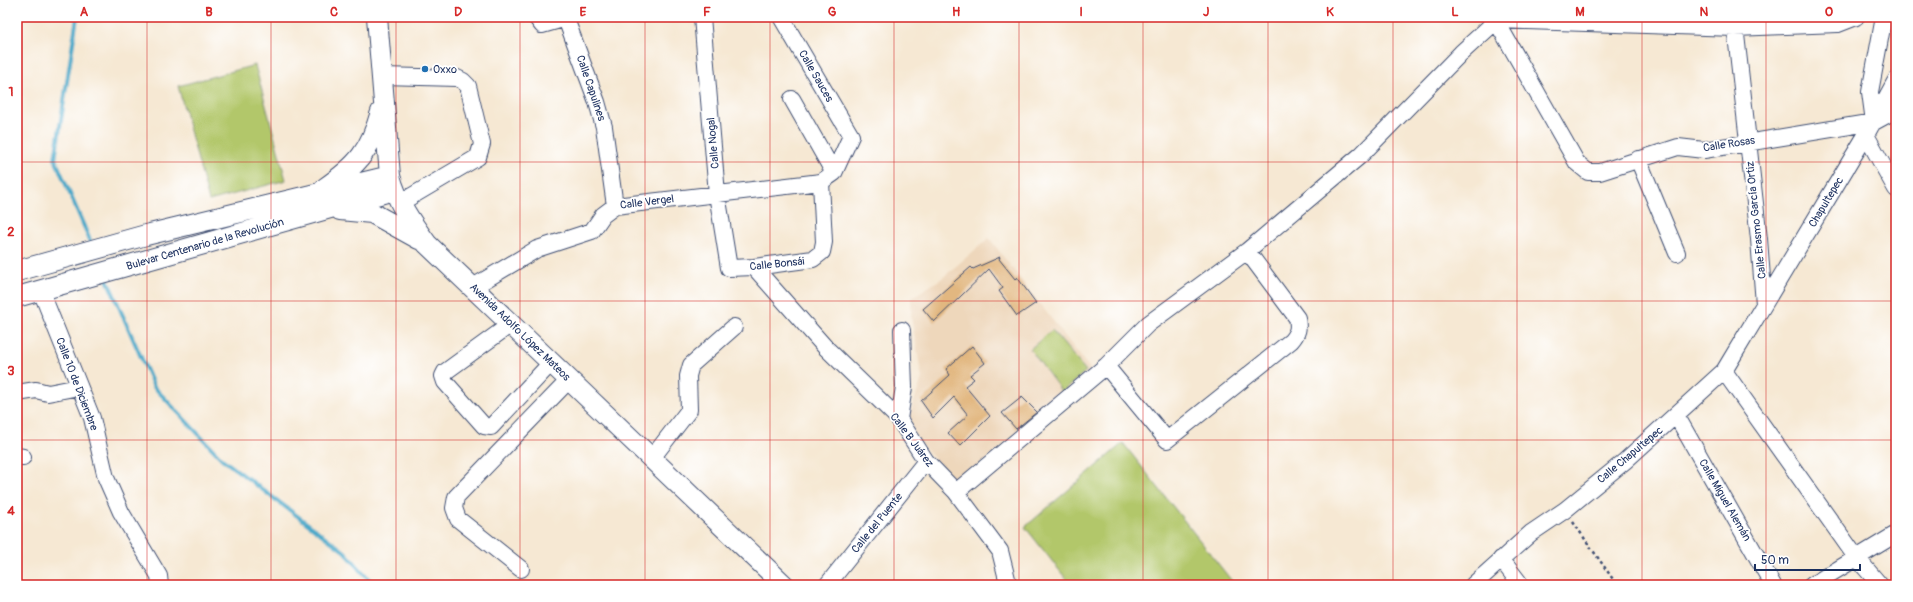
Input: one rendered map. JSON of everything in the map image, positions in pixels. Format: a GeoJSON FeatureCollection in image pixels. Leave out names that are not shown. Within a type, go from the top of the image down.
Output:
{"type":"FeatureCollection","features":[{"type":"Feature","properties":{"kind":"main road","name":"Avenida Adolfo López Mateos"},"geometry":{"type":"LineString","coordinates":[[377,17],[384,96],[395,190],[405,214],[427,244],[784,585]]}},
{"type":"Feature","properties":{"kind":"main road"},"geometry":{"type":"LineString","coordinates":[[305,206],[342,176],[361,158],[375,135],[384,96]]}},
{"type":"Feature","properties":{"kind":"main road","name":"Bulevar Centenario de la Revolución"},"geometry":{"type":"LineString","coordinates":[[17,271],[146,235],[395,190]]}},
{"type":"Feature","properties":{"kind":"main road"},"geometry":{"type":"LineString","coordinates":[[305,206],[372,213],[427,244]]}},
{"type":"Feature","properties":{"kind":"main road","name":"Bulevar Centenario de la Revolución"},"geometry":{"type":"LineString","coordinates":[[17,297],[154,259],[305,206]]}},
{"type":"Feature","properties":{"kind":"street","name":"Calle Nogal"},"geometry":{"type":"LineString","coordinates":[[702,17],[717,194],[729,268]]}},
{"type":"Feature","properties":{"kind":"street","name":"Calle Sauces"},"geometry":{"type":"LineString","coordinates":[[781,17],[851,136],[828,178]]}},
{"type":"Feature","properties":{"kind":"street"},"geometry":{"type":"LineString","coordinates":[[956,492],[1106,366],[1148,324],[1247,251],[1361,155],[1496,18],[1734,22],[1838,21],[1856,17]]}},
{"type":"Feature","properties":{"kind":"street"},"geometry":{"type":"LineString","coordinates":[[1884,17],[1870,92],[1870,128],[1896,189]]}},
{"type":"Feature","properties":{"kind":"street"},"geometry":{"type":"LineString","coordinates":[[539,21],[568,18]]}},
{"type":"Feature","properties":{"kind":"street","name":"Calle Capulines"},"geometry":{"type":"LineString","coordinates":[[568,18],[598,102],[604,127],[615,206]]}},
{"type":"Feature","properties":{"kind":"street","name":"Calle Rosas"},"geometry":{"type":"LineString","coordinates":[[1496,18],[1577,163],[1588,172],[1600,172],[1678,147],[1704,150],[1748,141],[1870,128]]}},
{"type":"Feature","properties":{"kind":"street","name":"Calle Erasmo García Ortiz"},"geometry":{"type":"LineString","coordinates":[[1734,22],[1760,239],[1764,304]]}},
{"type":"Feature","properties":{"kind":"street"},"geometry":{"type":"LineString","coordinates":[[383,76],[457,78],[463,81],[468,86],[482,144],[478,157],[395,190]]}},
{"type":"Feature","properties":{"kind":"street","name":"Chapultepec"},"geometry":{"type":"LineString","coordinates":[[1764,304],[1870,128],[1896,80]]}},
{"type":"Feature","properties":{"kind":"street"},"geometry":{"type":"LineString","coordinates":[[792,100],[828,178]]}},
{"type":"Feature","properties":{"kind":"street"},"geometry":{"type":"LineString","coordinates":[[1870,128],[1896,110]]}},
{"type":"Feature","properties":{"kind":"street"},"geometry":{"type":"LineString","coordinates":[[1638,159],[1677,253]]}},
{"type":"Feature","properties":{"kind":"street","name":"Calle Vergel"},"geometry":{"type":"LineString","coordinates":[[473,287],[537,248],[592,231],[603,215],[615,206],[717,194],[828,178]]}},
{"type":"Feature","properties":{"kind":"street","name":"Calle Bonsái"},"geometry":{"type":"LineString","coordinates":[[729,268],[754,267],[814,260],[822,252],[824,242],[828,178]]}},
{"type":"Feature","properties":{"kind":"street"},"geometry":{"type":"LineString","coordinates":[[1106,366],[1167,440],[1291,342],[1297,334],[1297,318],[1247,251]]}},
{"type":"Feature","properties":{"kind":"street","name":"Calle B Juárez"},"geometry":{"type":"LineString","coordinates":[[754,267],[825,347],[899,419],[926,461],[956,492],[1000,551],[1008,584]]}},
{"type":"Feature","properties":{"kind":"street","name":"Calle 10 de Diciembre"},"geometry":{"type":"LineString","coordinates":[[41,291],[92,418],[106,478],[121,512],[159,576],[160,585]]}},
{"type":"Feature","properties":{"kind":"street","name":"Calle Chapultepec"},"geometry":{"type":"LineString","coordinates":[[1473,585],[1531,533],[1565,510],[1676,415],[1724,371],[1764,304]]}},
{"type":"Feature","properties":{"kind":"street"},"geometry":{"type":"LineString","coordinates":[[511,324],[445,372],[443,376],[445,382],[484,426],[491,427],[551,363]]}},
{"type":"Feature","properties":{"kind":"street"},"geometry":{"type":"LineString","coordinates":[[652,458],[689,410],[688,376],[691,365],[734,327]]}},
{"type":"Feature","properties":{"kind":"street"},"geometry":{"type":"LineString","coordinates":[[899,419],[904,387],[902,330]]}},
{"type":"Feature","properties":{"kind":"street"},"geometry":{"type":"LineString","coordinates":[[1724,371],[1856,558],[1880,585]]}},
{"type":"Feature","properties":{"kind":"street"},"geometry":{"type":"LineString","coordinates":[[521,569],[458,519],[454,508],[456,497],[569,380]]}},
{"type":"Feature","properties":{"kind":"street"},"geometry":{"type":"LineString","coordinates":[[17,393],[36,390],[48,393],[79,387]]}},
{"type":"Feature","properties":{"kind":"street","name":"Calle Miguel Alemán"},"geometry":{"type":"LineString","coordinates":[[1676,415],[1773,585]]}},
{"type":"Feature","properties":{"kind":"street","name":"Calle del Puente"},"geometry":{"type":"LineString","coordinates":[[827,585],[926,461]]}},
{"type":"Feature","properties":{"kind":"street"},"geometry":{"type":"LineString","coordinates":[[1812,585],[1896,534]]}},
{"type":"Feature","properties":{"kind":"street"},"geometry":{"type":"LineString","coordinates":[[1501,559],[1521,585]]}},
{"type":"Feature","properties":{"kind":"path"},"geometry":{"type":"LineString","coordinates":[[1565,510],[1617,585]]}},
{"type":"Feature","properties":{"kind":"shaded area"},"geometry":{"type":"Polygon","coordinates":[[[989,238],[1091,370],[957,485],[906,426],[922,378],[911,317],[911,298],[941,279],[989,238]]]}},
{"type":"Feature","properties":{"kind":"green space"},"geometry":{"type":"Polygon","coordinates":[[[255,65],[286,180],[209,201],[178,86],[255,65]]]}},
{"type":"Feature","properties":{"kind":"green space"},"geometry":{"type":"Polygon","coordinates":[[[1052,330],[1086,371],[1062,392],[1030,349],[1052,330]]]}},
{"type":"Feature","properties":{"kind":"green space"},"geometry":{"type":"Polygon","coordinates":[[[1123,443],[1235,585],[1071,585],[1025,527],[1123,443]]]}},
{"type":"Feature","properties":{"kind":"building"},"geometry":{"type":"Polygon","coordinates":[[[1000,257],[999,259],[1015,279],[1017,277],[1036,303],[1017,316],[999,291],[1003,288],[989,269],[934,322],[923,309],[971,267],[973,269],[1000,257]]]}},
{"type":"Feature","properties":{"kind":"building"},"geometry":{"type":"Polygon","coordinates":[[[972,346],[985,363],[970,375],[974,379],[965,386],[990,416],[960,446],[948,433],[968,415],[954,397],[933,418],[921,401],[950,375],[946,369],[972,346]]]}},
{"type":"Feature","properties":{"kind":"building"},"geometry":{"type":"Polygon","coordinates":[[[1022,397],[1037,412],[1016,429],[1002,413],[1022,397]]]}},
{"type":"Feature","properties":{"kind":"waterway"},"geometry":{"type":"LineString","coordinates":[[77,17],[55,159],[92,245]]}},
{"type":"Feature","properties":{"kind":"waterway"},"geometry":{"type":"LineString","coordinates":[[106,277],[154,387],[222,459],[345,552],[374,585]]}},
{"type":"Feature","properties":{"kind":"place","name":"Oxxo"},"geometry":{"type":"Point","coordinates":[425,69]}}]}
